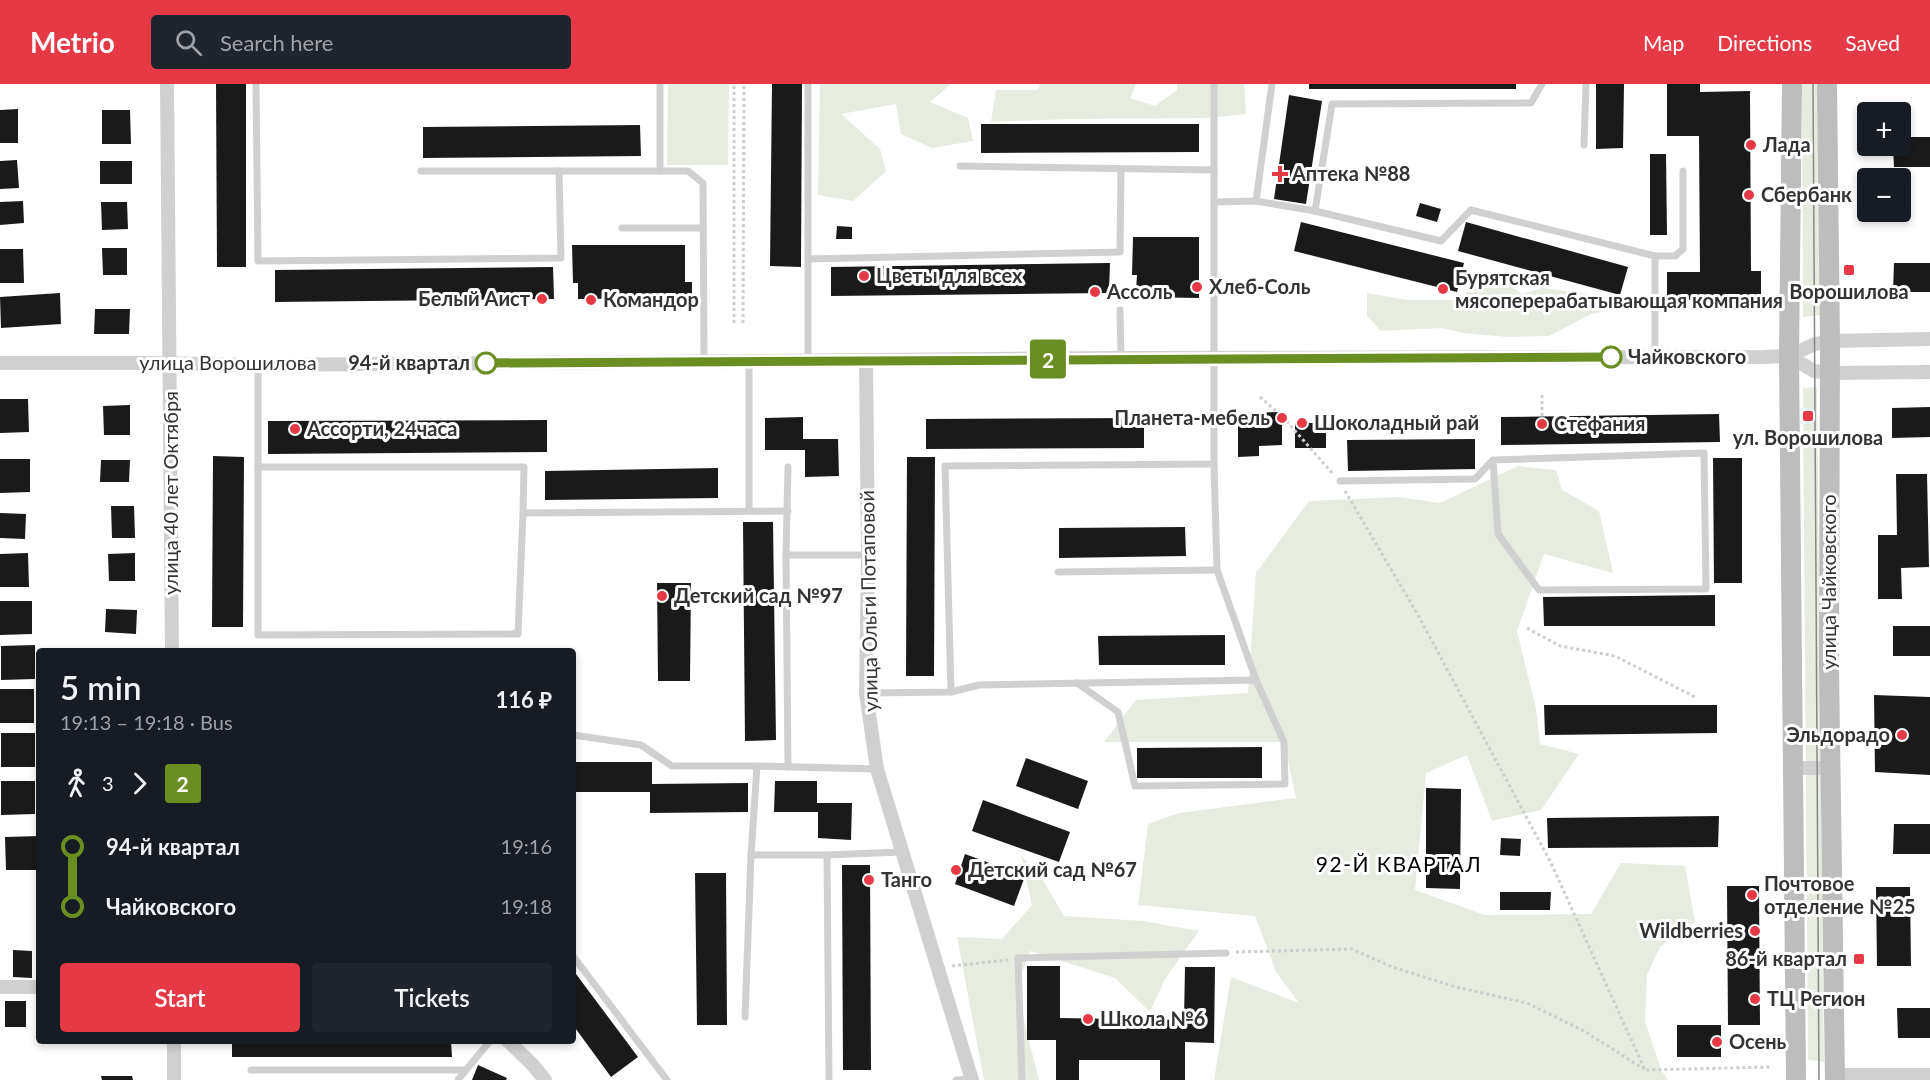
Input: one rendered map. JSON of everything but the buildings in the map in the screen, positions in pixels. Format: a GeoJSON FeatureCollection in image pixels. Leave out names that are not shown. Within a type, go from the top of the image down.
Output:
{"type":"FeatureCollection","features":[{"type":"Feature","properties":{"kind":"main road","name":"улица Чайковского"},"geometry":{"type":"LineString","coordinates":[[1792,84],[1789,356],[1796,1080]]}},
{"type":"Feature","properties":{"kind":"main road","name":"улица Чайковского"},"geometry":{"type":"LineString","coordinates":[[1827,84],[1830,341],[1829,667],[1835,1078]]}},
{"type":"Feature","properties":{"kind":"street","name":"улица 40 лет Октября"},"geometry":{"type":"LineString","coordinates":[[167,84],[172,648]]}},
{"type":"Feature","properties":{"kind":"street","name":"улица Ворошилова"},"geometry":{"type":"LineString","coordinates":[[0,363],[258,365],[1121,358],[1789,356],[1815,344],[1830,341],[1930,339]]}},
{"type":"Feature","properties":{"kind":"street"},"geometry":{"type":"LineString","coordinates":[[1789,356],[1814,371],[1829,373],[1930,372]]}},
{"type":"Feature","properties":{"kind":"street","name":"улица Ольги Потаповой"},"geometry":{"type":"LineString","coordinates":[[866,360],[868,555],[866,693],[877,770],[972,1080]]}},
{"type":"Feature","properties":{"kind":"street"},"geometry":{"type":"LineString","coordinates":[[1792,768],[1831,768]]}},
{"type":"Feature","properties":{"kind":"street"},"geometry":{"type":"LineString","coordinates":[[0,987],[36,987]]}},
{"type":"Feature","properties":{"kind":"street"},"geometry":{"type":"LineString","coordinates":[[174,1044],[174,1080]]}},
{"type":"Feature","properties":{"kind":"street"},"geometry":{"type":"LineString","coordinates":[[511,1044],[545,1080]]}},
{"type":"Feature","properties":{"kind":"street"},"geometry":{"type":"LineString","coordinates":[[1835,1078],[1930,1075]]}},
{"type":"Feature","properties":{"kind":"lane"},"geometry":{"type":"LineString","coordinates":[[256,84],[258,261],[561,258],[559,171]]}},
{"type":"Feature","properties":{"kind":"lane"},"geometry":{"type":"LineString","coordinates":[[660,84],[660,171]]}},
{"type":"Feature","properties":{"kind":"lane"},"geometry":{"type":"LineString","coordinates":[[808,84],[808,360]]}},
{"type":"Feature","properties":{"kind":"lane"},"geometry":{"type":"LineString","coordinates":[[1077,683],[1118,712],[1135,786],[1285,784],[1284,742],[1256,680],[1217,570],[1214,464],[1214,84]]}},
{"type":"Feature","properties":{"kind":"lane"},"geometry":{"type":"LineString","coordinates":[[1256,201],[1272,84]]}},
{"type":"Feature","properties":{"kind":"lane"},"geometry":{"type":"LineString","coordinates":[[1315,211],[1332,104],[1531,103],[1542,84]]}},
{"type":"Feature","properties":{"kind":"lane"},"geometry":{"type":"LineString","coordinates":[[1584,145],[1586,84]]}},
{"type":"Feature","properties":{"kind":"lane"},"geometry":{"type":"LineString","coordinates":[[960,166],[1214,170]]}},
{"type":"Feature","properties":{"kind":"lane"},"geometry":{"type":"LineString","coordinates":[[809,259],[1120,252],[1121,169]]}},
{"type":"Feature","properties":{"kind":"lane"},"geometry":{"type":"LineString","coordinates":[[421,171],[688,171],[703,183],[704,361]]}},
{"type":"Feature","properties":{"kind":"lane"},"geometry":{"type":"LineString","coordinates":[[1214,202],[1256,201],[1315,211],[1441,242],[1471,210],[1655,256],[1675,256],[1683,249],[1683,171]]}},
{"type":"Feature","properties":{"kind":"lane"},"geometry":{"type":"LineString","coordinates":[[622,228],[703,228]]}},
{"type":"Feature","properties":{"kind":"lane"},"geometry":{"type":"LineString","coordinates":[[1655,256],[1655,357]]}},
{"type":"Feature","properties":{"kind":"lane"},"geometry":{"type":"LineString","coordinates":[[1120,310],[1121,358]]}},
{"type":"Feature","properties":{"kind":"lane"},"geometry":{"type":"LineString","coordinates":[[749,361],[749,511]]}},
{"type":"Feature","properties":{"kind":"lane"},"geometry":{"type":"LineString","coordinates":[[258,365],[258,467],[258,635],[518,634],[524,467],[258,467]]}},
{"type":"Feature","properties":{"kind":"lane"},"geometry":{"type":"LineString","coordinates":[[1340,481],[1475,479],[1493,460],[1704,453],[1706,589],[1539,590],[1498,534],[1493,460]]}},
{"type":"Feature","properties":{"kind":"lane"},"geometry":{"type":"LineString","coordinates":[[951,692],[945,466],[1214,464]]}},
{"type":"Feature","properties":{"kind":"lane"},"geometry":{"type":"LineString","coordinates":[[788,467],[786,555],[788,766]]}},
{"type":"Feature","properties":{"kind":"lane"},"geometry":{"type":"LineString","coordinates":[[524,513],[788,511]]}},
{"type":"Feature","properties":{"kind":"lane"},"geometry":{"type":"LineString","coordinates":[[786,555],[868,555]]}},
{"type":"Feature","properties":{"kind":"lane"},"geometry":{"type":"LineString","coordinates":[[1058,572],[1217,570]]}},
{"type":"Feature","properties":{"kind":"lane"},"geometry":{"type":"LineString","coordinates":[[866,693],[951,692],[978,686],[1256,680]]}},
{"type":"Feature","properties":{"kind":"lane"},"geometry":{"type":"LineString","coordinates":[[576,735],[641,745],[672,766],[788,766],[877,770]]}},
{"type":"Feature","properties":{"kind":"lane"},"geometry":{"type":"LineString","coordinates":[[745,1017],[751,855],[758,766]]}},
{"type":"Feature","properties":{"kind":"lane"},"geometry":{"type":"LineString","coordinates":[[751,855],[901,852]]}},
{"type":"Feature","properties":{"kind":"lane"},"geometry":{"type":"LineString","coordinates":[[827,855],[829,1080]]}},
{"type":"Feature","properties":{"kind":"lane"},"geometry":{"type":"LineString","coordinates":[[1022,1080],[1018,958],[1226,953]]}},
{"type":"Feature","properties":{"kind":"lane"},"geometry":{"type":"LineString","coordinates":[[576,960],[667,1080]]}},
{"type":"Feature","properties":{"kind":"lane"},"geometry":{"type":"LineString","coordinates":[[458,1080],[488,1044]]}},
{"type":"Feature","properties":{"kind":"lane"},"geometry":{"type":"LineString","coordinates":[[251,1070],[466,1070]]}},
{"type":"Feature","properties":{"kind":"lane"},"geometry":{"type":"LineString","coordinates":[[956,1080],[972,1080]]}},
{"type":"Feature","properties":{"kind":"path"},"geometry":{"type":"LineString","coordinates":[[734,84],[734,323]]}},
{"type":"Feature","properties":{"kind":"path"},"geometry":{"type":"LineString","coordinates":[[743,323],[744,84]]}},
{"type":"Feature","properties":{"kind":"path"},"geometry":{"type":"LineString","coordinates":[[1542,395],[1542,416]]}},
{"type":"Feature","properties":{"kind":"path"},"geometry":{"type":"LineString","coordinates":[[1260,397],[1283,417],[1340,481],[1418,615],[1551,863],[1645,1070]]}},
{"type":"Feature","properties":{"kind":"path"},"geometry":{"type":"LineString","coordinates":[[1527,628],[1560,646],[1615,657],[1697,698]]}},
{"type":"Feature","properties":{"kind":"path"},"geometry":{"type":"LineString","coordinates":[[1226,953],[1352,949],[1392,967],[1456,987],[1527,1004],[1584,1030],[1645,1070],[1771,1067]]}},
{"type":"Feature","properties":{"kind":"path"},"geometry":{"type":"LineString","coordinates":[[937,968],[1018,958]]}},
{"type":"Feature","properties":{"kind":"shaded area"},"geometry":{"type":"Polygon","coordinates":[[[668,84],[729,84],[728,165],[667,165],[668,84]]]}},
{"type":"Feature","properties":{"kind":"shaded area"},"geometry":{"type":"Polygon","coordinates":[[[820,84],[951,84],[930,102],[968,118],[973,141],[932,148],[901,134],[896,104],[841,114],[880,149],[886,171],[853,201],[818,195],[820,84]]]}},
{"type":"Feature","properties":{"kind":"shaded area"},"geometry":{"type":"Polygon","coordinates":[[[1040,84],[1136,84],[1130,98],[1155,106],[1177,90],[1177,84],[1244,84],[1246,114],[1207,118],[991,122],[996,90],[1038,90],[1040,84]]]}},
{"type":"Feature","properties":{"kind":"shaded area"},"geometry":{"type":"Polygon","coordinates":[[[1802,84],[1819,84],[1820,315],[1803,317],[1802,84]]]}},
{"type":"Feature","properties":{"kind":"shaded area"},"geometry":{"type":"Polygon","coordinates":[[[1499,279],[1522,294],[1543,288],[1641,304],[1591,314],[1549,336],[1507,337],[1463,333],[1442,328],[1381,331],[1367,316],[1367,293],[1407,300],[1457,300],[1477,284],[1499,279]]]}},
{"type":"Feature","properties":{"kind":"shaded area"},"geometry":{"type":"Polygon","coordinates":[[[1817,387],[1824,1062],[1808,1060],[1803,388],[1817,387]]]}},
{"type":"Feature","properties":{"kind":"shaded area"},"geometry":{"type":"Polygon","coordinates":[[[1518,466],[1556,470],[1562,490],[1599,511],[1613,573],[1544,554],[1517,631],[1536,709],[1540,744],[1579,754],[1541,810],[1492,821],[1467,755],[1426,773],[1415,890],[1485,915],[1591,914],[1621,863],[1685,866],[1695,922],[1660,947],[1647,975],[1645,1021],[1661,1070],[1668,1080],[1214,1080],[1231,977],[1299,1003],[1276,972],[1255,916],[1138,905],[1148,824],[1179,813],[1296,798],[1284,742],[1104,742],[1136,700],[1248,693],[1256,573],[1309,501],[1399,497],[1440,503],[1518,466]]]}},
{"type":"Feature","properties":{"kind":"shaded area"},"geometry":{"type":"Polygon","coordinates":[[[1021,855],[1044,882],[1064,916],[1143,921],[1199,931],[1165,979],[1150,1012],[1115,978],[1030,951],[1016,989],[1039,1080],[984,1080],[957,937],[1002,939],[1032,905],[1021,855]]]}},
{"type":"Feature","properties":{"kind":"tram line"},"geometry":{"type":"LineString","coordinates":[[1813,84],[1819,1080]]}},
{"type":"Feature","properties":{"kind":"bus line","name":"2"},"geometry":{"type":"LineString","coordinates":[[486,363],[1611,357]]}},
{"type":"Feature","properties":{"kind":"place","name":"Лада"},"geometry":{"type":"Point","coordinates":[1751,145]}},
{"type":"Feature","properties":{"kind":"place","name":"Аптека №88"},"geometry":{"type":"Point","coordinates":[1280,174]}},
{"type":"Feature","properties":{"kind":"place","name":"Сбербанк"},"geometry":{"type":"Point","coordinates":[1749,195]}},
{"type":"Feature","properties":{"kind":"place","name":"Ворошилова"},"geometry":{"type":"Point","coordinates":[1849,270]}},
{"type":"Feature","properties":{"kind":"place","name":"Цветы для всех"},"geometry":{"type":"Point","coordinates":[864,276]}},
{"type":"Feature","properties":{"kind":"place","name":"Хлеб-Соль"},"geometry":{"type":"Point","coordinates":[1197,287]}},
{"type":"Feature","properties":{"kind":"place","name":"Бурятская мясоперерабатывающая компания"},"geometry":{"type":"Point","coordinates":[1443,289]}},
{"type":"Feature","properties":{"kind":"place","name":"Ассоль"},"geometry":{"type":"Point","coordinates":[1095,292]}},
{"type":"Feature","properties":{"kind":"place","name":"Белый Аист"},"geometry":{"type":"Point","coordinates":[542,299]}},
{"type":"Feature","properties":{"kind":"place","name":"Командор"},"geometry":{"type":"Point","coordinates":[591,300]}},
{"type":"Feature","properties":{"kind":"place","name":"Чайковского"},"geometry":{"type":"Point","coordinates":[1611,357]}},
{"type":"Feature","properties":{"kind":"place","name":"94-й квартал"},"geometry":{"type":"Point","coordinates":[486,363]}},
{"type":"Feature","properties":{"kind":"place","name":"ул. Ворошилова"},"geometry":{"type":"Point","coordinates":[1808,416]}},
{"type":"Feature","properties":{"kind":"place","name":"Планета-мебель"},"geometry":{"type":"Point","coordinates":[1282,418]}},
{"type":"Feature","properties":{"kind":"place","name":"Шоколадный рай"},"geometry":{"type":"Point","coordinates":[1302,423]}},
{"type":"Feature","properties":{"kind":"place","name":"Стефания"},"geometry":{"type":"Point","coordinates":[1542,424]}},
{"type":"Feature","properties":{"kind":"place","name":"Ассорти, 24часа"},"geometry":{"type":"Point","coordinates":[295,429]}},
{"type":"Feature","properties":{"kind":"place","name":"Детский сад №97"},"geometry":{"type":"Point","coordinates":[662,596]}},
{"type":"Feature","properties":{"kind":"place","name":"Эльдорадо"},"geometry":{"type":"Point","coordinates":[1902,735]}},
{"type":"Feature","properties":{"kind":"place","name":"Детский сад №67"},"geometry":{"type":"Point","coordinates":[956,870]}},
{"type":"Feature","properties":{"kind":"place","name":"Танго"},"geometry":{"type":"Point","coordinates":[869,880]}},
{"type":"Feature","properties":{"kind":"place","name":"Почтовое отделение №25"},"geometry":{"type":"Point","coordinates":[1752,895]}},
{"type":"Feature","properties":{"kind":"place","name":"Wildberries"},"geometry":{"type":"Point","coordinates":[1755,931]}},
{"type":"Feature","properties":{"kind":"place","name":"86-й квартал"},"geometry":{"type":"Point","coordinates":[1859,959]}},
{"type":"Feature","properties":{"kind":"place","name":"ТЦ Регион"},"geometry":{"type":"Point","coordinates":[1755,999]}},
{"type":"Feature","properties":{"kind":"place","name":"Школа №6"},"geometry":{"type":"Point","coordinates":[1088,1019]}},
{"type":"Feature","properties":{"kind":"place","name":"Осень"},"geometry":{"type":"Point","coordinates":[1717,1042]}},
{"type":"Feature","properties":{"kind":"district","name":"92-Й КВАРТАЛ"},"geometry":{"type":"Point","coordinates":[1399,865]}}]}
